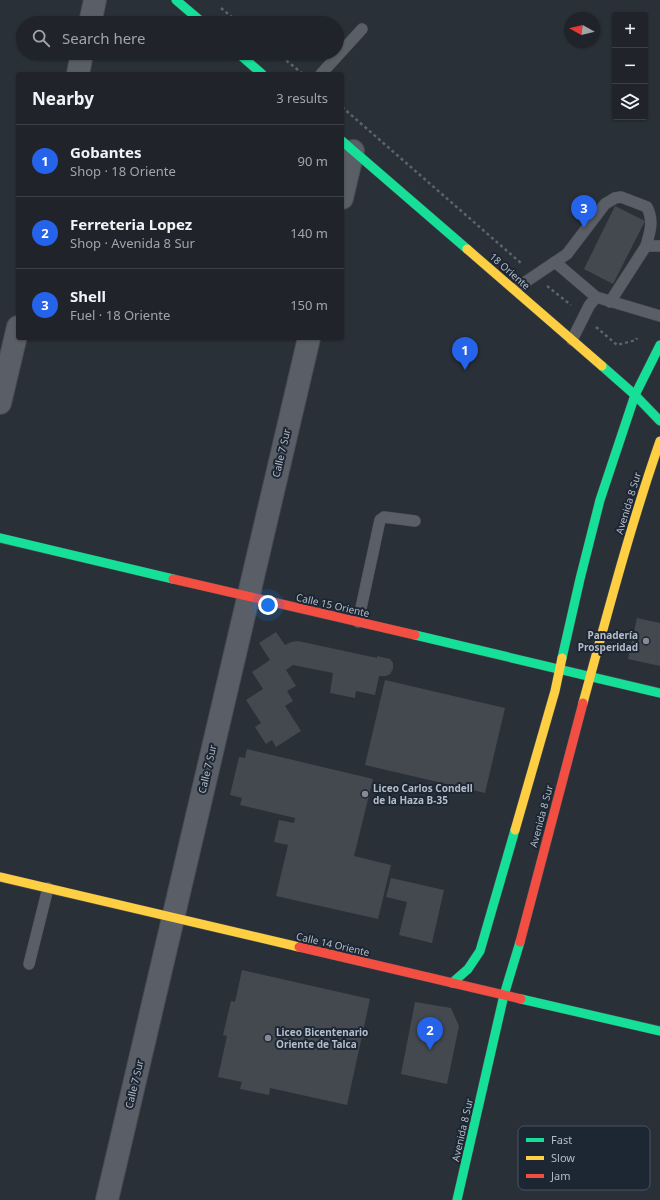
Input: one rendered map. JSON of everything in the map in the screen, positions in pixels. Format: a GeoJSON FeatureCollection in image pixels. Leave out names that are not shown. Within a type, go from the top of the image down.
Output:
{"type":"FeatureCollection","features":[{"type":"Feature","properties":{"kind":"main road"},"geometry":{"type":"LineString","coordinates":[[176,0],[195,16]]}},
{"type":"Feature","properties":{"kind":"main road"},"geometry":{"type":"LineString","coordinates":[[246,60],[260,72]]}},
{"type":"Feature","properties":{"kind":"main road","name":"18 Oriente"},"geometry":{"type":"LineString","coordinates":[[348,146],[515,289],[635,395],[660,421]]}},
{"type":"Feature","properties":{"kind":"main road","name":"Avenida 8 Sur"},"geometry":{"type":"LineString","coordinates":[[452,983],[466,972],[474,963],[480,951],[560,670],[600,500],[635,395],[660,345]]}},
{"type":"Feature","properties":{"kind":"main road","name":"Avenida 8 Sur"},"geometry":{"type":"LineString","coordinates":[[457,1200],[504,995],[512,970],[590,676],[640,499],[660,441]]}},
{"type":"Feature","properties":{"kind":"main road","name":"Calle 15 Oriente"},"geometry":{"type":"LineString","coordinates":[[0,538],[660,693]]}},
{"type":"Feature","properties":{"kind":"main road","name":"Calle 14 Oriente"},"geometry":{"type":"LineString","coordinates":[[0,877],[660,1031]]}},
{"type":"Feature","properties":{"kind":"street"},"geometry":{"type":"LineString","coordinates":[[92,16],[95,0]]}},
{"type":"Feature","properties":{"kind":"street"},"geometry":{"type":"LineString","coordinates":[[78,72],[81,60]]}},
{"type":"Feature","properties":{"kind":"street"},"geometry":{"type":"LineString","coordinates":[[344,181],[348,146]]}},
{"type":"Feature","properties":{"kind":"street"},"geometry":{"type":"LineString","coordinates":[[0,403],[16,335]]}},
{"type":"Feature","properties":{"kind":"street","name":"Calle 7 Sur"},"geometry":{"type":"LineString","coordinates":[[107,1200],[309,340]]}},
{"type":"Feature","properties":{"kind":"lane"},"geometry":{"type":"LineString","coordinates":[[344,49],[362,29]]}},
{"type":"Feature","properties":{"kind":"lane"},"geometry":{"type":"LineString","coordinates":[[323,72],[334,60]]}},
{"type":"Feature","properties":{"kind":"lane"},"geometry":{"type":"LineString","coordinates":[[515,289],[567,254],[605,204],[615,198],[622,198],[647,207],[651,218],[652,227],[646,246],[610,302]]}},
{"type":"Feature","properties":{"kind":"lane"},"geometry":{"type":"LineString","coordinates":[[646,246],[660,246]]}},
{"type":"Feature","properties":{"kind":"lane"},"geometry":{"type":"LineString","coordinates":[[555,262],[596,297],[656,315]]}},
{"type":"Feature","properties":{"kind":"lane"},"geometry":{"type":"LineString","coordinates":[[572,340],[589,306],[596,297]]}},
{"type":"Feature","properties":{"kind":"lane"},"geometry":{"type":"LineString","coordinates":[[358,622],[380,520],[384,517],[415,522]]}},
{"type":"Feature","properties":{"kind":"lane"},"geometry":{"type":"LineString","coordinates":[[29,964],[48,888]]}},
{"type":"Feature","properties":{"kind":"path"},"geometry":{"type":"LineString","coordinates":[[216,5],[230,16]]}},
{"type":"Feature","properties":{"kind":"path"},"geometry":{"type":"LineString","coordinates":[[286,60],[301,72]]}},
{"type":"Feature","properties":{"kind":"path"},"geometry":{"type":"LineString","coordinates":[[344,109],[535,276],[585,316],[617,345],[636,340],[656,315]]}},
{"type":"Feature","properties":{"kind":"building"},"geometry":{"type":"Polygon","coordinates":[[[615,206],[645,221],[613,284],[584,269],[615,206]]]}},
{"type":"Feature","properties":{"kind":"building","name":"Panadería Prosperidad"},"geometry":{"type":"Polygon","coordinates":[[[637,618],[660,623],[660,666],[628,659],[637,618]]]}},
{"type":"Feature","properties":{"kind":"building"},"geometry":{"type":"Polygon","coordinates":[[[276,632],[285,645],[298,641],[377,658],[377,656],[390,659],[393,663],[393,669],[390,674],[386,676],[379,676],[375,695],[356,691],[355,698],[330,693],[333,673],[293,665],[286,670],[296,686],[287,691],[293,701],[285,706],[301,731],[276,747],[272,740],[266,744],[255,727],[261,723],[246,700],[263,689],[252,672],[270,660],[259,643],[276,632]]]}},
{"type":"Feature","properties":{"kind":"building"},"geometry":{"type":"Polygon","coordinates":[[[385,680],[505,708],[485,793],[365,765],[385,680]]]}},
{"type":"Feature","properties":{"kind":"building"},"geometry":{"type":"Polygon","coordinates":[[[247,749],[373,779],[354,856],[391,865],[378,919],[276,896],[288,845],[274,842],[279,820],[294,823],[295,818],[240,805],[242,798],[230,795],[239,757],[245,758],[247,749]]]}},
{"type":"Feature","properties":{"kind":"building"},"geometry":{"type":"Polygon","coordinates":[[[391,878],[444,890],[432,943],[399,935],[407,902],[386,897],[391,878]]]}},
{"type":"Feature","properties":{"kind":"building","name":"Liceo Bicentenario Oriente de Talca"},"geometry":{"type":"Polygon","coordinates":[[[242,970],[370,999],[347,1105],[270,1088],[269,1095],[240,1089],[242,1082],[218,1077],[227,1036],[223,1035],[231,1001],[235,1002],[242,970]]]}},
{"type":"Feature","properties":{"kind":"building"},"geometry":{"type":"Polygon","coordinates":[[[415,1002],[451,1008],[459,1026],[447,1084],[401,1074],[415,1002]]]}},
{"type":"Feature","properties":{"kind":"traffic: fast"},"geometry":{"type":"LineString","coordinates":[[176,0],[195,16]]}},
{"type":"Feature","properties":{"kind":"traffic: fast"},"geometry":{"type":"LineString","coordinates":[[246,60],[260,72]]}},
{"type":"Feature","properties":{"kind":"traffic: fast"},"geometry":{"type":"LineString","coordinates":[[344,143],[467,249]]}},
{"type":"Feature","properties":{"kind":"traffic: fast"},"geometry":{"type":"LineString","coordinates":[[562,658],[600,500],[635,395],[660,345]]}},
{"type":"Feature","properties":{"kind":"traffic: fast"},"geometry":{"type":"LineString","coordinates":[[602,366],[635,395],[660,421]]}},
{"type":"Feature","properties":{"kind":"traffic: fast"},"geometry":{"type":"LineString","coordinates":[[0,538],[173,579]]}},
{"type":"Feature","properties":{"kind":"traffic: fast"},"geometry":{"type":"LineString","coordinates":[[415,635],[660,693]]}},
{"type":"Feature","properties":{"kind":"traffic: fast"},"geometry":{"type":"LineString","coordinates":[[452,983],[468,969],[480,951],[515,830]]}},
{"type":"Feature","properties":{"kind":"traffic: fast"},"geometry":{"type":"LineString","coordinates":[[457,1200],[504,995],[520,942]]}},
{"type":"Feature","properties":{"kind":"traffic: fast"},"geometry":{"type":"LineString","coordinates":[[521,999],[660,1031]]}},
{"type":"Feature","properties":{"kind":"traffic: slow"},"geometry":{"type":"LineString","coordinates":[[467,249],[602,366]]}},
{"type":"Feature","properties":{"kind":"traffic: slow"},"geometry":{"type":"LineString","coordinates":[[583,703],[629,538],[660,441]]}},
{"type":"Feature","properties":{"kind":"traffic: slow"},"geometry":{"type":"LineString","coordinates":[[515,830],[555,691],[562,658]]}},
{"type":"Feature","properties":{"kind":"traffic: slow"},"geometry":{"type":"LineString","coordinates":[[0,877],[299,947]]}},
{"type":"Feature","properties":{"kind":"traffic: jam"},"geometry":{"type":"LineString","coordinates":[[173,579],[415,635]]}},
{"type":"Feature","properties":{"kind":"traffic: jam"},"geometry":{"type":"LineString","coordinates":[[520,942],[583,703]]}},
{"type":"Feature","properties":{"kind":"traffic: jam"},"geometry":{"type":"LineString","coordinates":[[299,947],[521,999]]}},
{"type":"Feature","properties":{"kind":"place","name":"Shell"},"geometry":{"type":"Point","coordinates":[584,228]}},
{"type":"Feature","properties":{"kind":"place","name":"Gobantes"},"geometry":{"type":"Point","coordinates":[465,370]}},
{"type":"Feature","properties":{"kind":"place","name":"Panadería Prosperidad"},"geometry":{"type":"Point","coordinates":[646,641]}},
{"type":"Feature","properties":{"kind":"place","name":"Liceo Carlos Condell de la Haza B-35"},"geometry":{"type":"Point","coordinates":[365,794]}},
{"type":"Feature","properties":{"kind":"place","name":"Liceo Bicentenario Oriente de Talca"},"geometry":{"type":"Point","coordinates":[268,1038]}},
{"type":"Feature","properties":{"kind":"place","name":"Ferreteria Lopez"},"geometry":{"type":"Point","coordinates":[430,1050]}}]}
